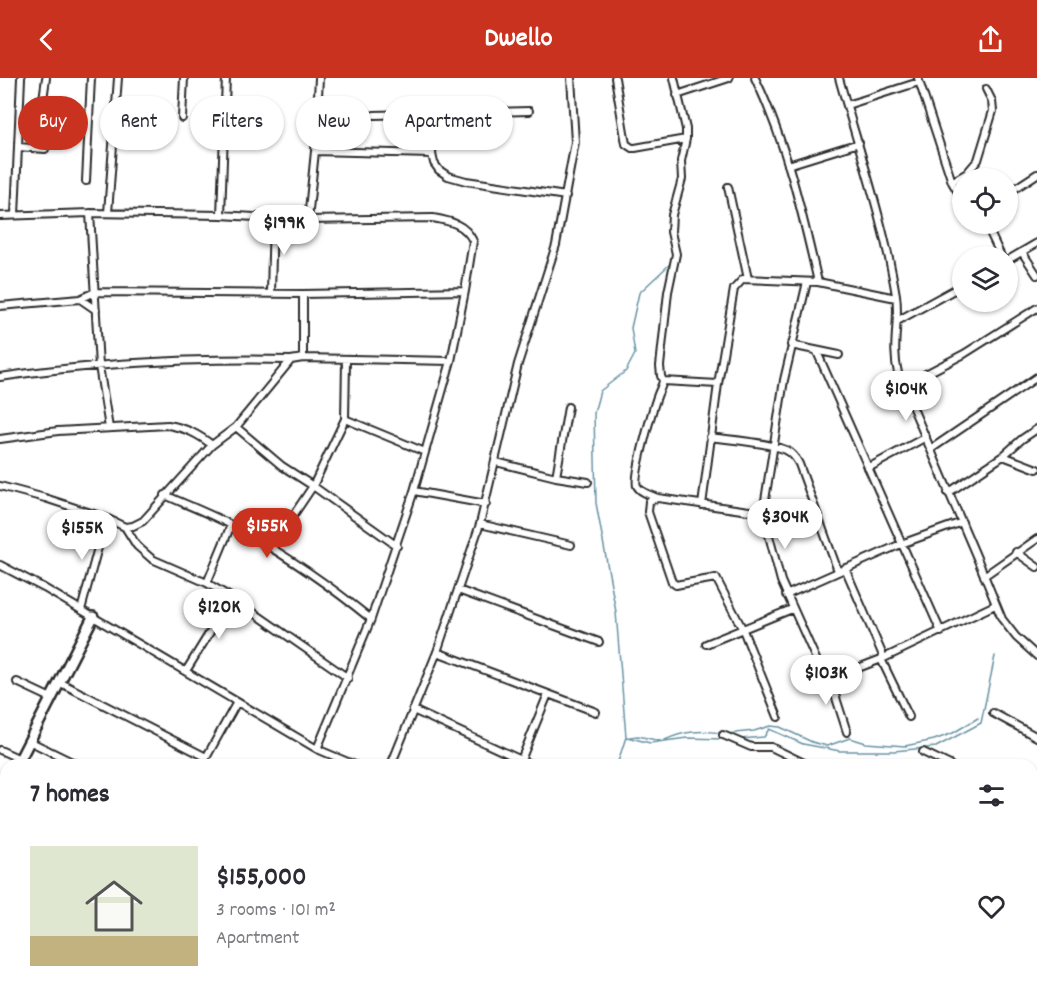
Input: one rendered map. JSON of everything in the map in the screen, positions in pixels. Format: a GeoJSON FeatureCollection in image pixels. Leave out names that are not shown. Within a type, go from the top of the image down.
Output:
{"type":"FeatureCollection","features":[{"type":"Feature","properties":{"kind":"street"},"geometry":{"type":"LineString","coordinates":[[21,78],[21,96]]}},
{"type":"Feature","properties":{"kind":"street"},"geometry":{"type":"LineString","coordinates":[[43,96],[46,78]]}},
{"type":"Feature","properties":{"kind":"street"},"geometry":{"type":"LineString","coordinates":[[87,181],[91,78]]}},
{"type":"Feature","properties":{"kind":"street"},"geometry":{"type":"LineString","coordinates":[[108,213],[118,78]]}},
{"type":"Feature","properties":{"kind":"street"},"geometry":{"type":"LineString","coordinates":[[182,118],[184,78]]}},
{"type":"Feature","properties":{"kind":"street"},"geometry":{"type":"LineString","coordinates":[[221,215],[226,78]]}},
{"type":"Feature","properties":{"kind":"street"},"geometry":{"type":"LineString","coordinates":[[308,220],[319,78]]}},
{"type":"Feature","properties":{"kind":"street"},"geometry":{"type":"LineString","coordinates":[[394,759],[437,652],[480,524],[518,364],[556,245],[575,142],[571,78]]}},
{"type":"Feature","properties":{"kind":"street"},"geometry":{"type":"LineString","coordinates":[[615,78],[628,146],[635,148],[686,139]]}},
{"type":"Feature","properties":{"kind":"street"},"geometry":{"type":"LineString","coordinates":[[674,78],[686,129],[681,160],[682,179],[672,215],[671,232],[676,254],[668,292],[660,366],[663,381],[655,402],[636,478],[640,490],[657,498],[763,513]]}},
{"type":"Feature","properties":{"kind":"street"},"geometry":{"type":"LineString","coordinates":[[677,94],[729,78]]}},
{"type":"Feature","properties":{"kind":"street"},"geometry":{"type":"LineString","coordinates":[[755,78],[769,107],[794,183],[818,282]]}},
{"type":"Feature","properties":{"kind":"street"},"geometry":{"type":"LineString","coordinates":[[839,78],[859,143],[890,263],[897,298],[894,356],[903,386],[995,605],[1002,619],[1016,637],[1037,656]]}},
{"type":"Feature","properties":{"kind":"street"},"geometry":{"type":"LineString","coordinates":[[847,105],[918,80],[952,182]]}},
{"type":"Feature","properties":{"kind":"street"},"geometry":{"type":"LineString","coordinates":[[971,168],[980,154],[993,111],[992,101],[986,89]]}},
{"type":"Feature","properties":{"kind":"street"},"geometry":{"type":"LineString","coordinates":[[513,111],[529,111]]}},
{"type":"Feature","properties":{"kind":"street"},"geometry":{"type":"LineString","coordinates":[[374,115],[383,115]]}},
{"type":"Feature","properties":{"kind":"street"},"geometry":{"type":"LineString","coordinates":[[788,165],[859,143]]}},
{"type":"Feature","properties":{"kind":"street"},"geometry":{"type":"LineString","coordinates":[[15,215],[19,150]]}},
{"type":"Feature","properties":{"kind":"street"},"geometry":{"type":"LineString","coordinates":[[432,150],[434,163],[447,176],[566,196]]}},
{"type":"Feature","properties":{"kind":"street"},"geometry":{"type":"LineString","coordinates":[[315,151],[432,154]]}},
{"type":"Feature","properties":{"kind":"street"},"geometry":{"type":"LineString","coordinates":[[1018,186],[1037,174]]}},
{"type":"Feature","properties":{"kind":"street"},"geometry":{"type":"LineString","coordinates":[[728,188],[748,279]]}},
{"type":"Feature","properties":{"kind":"street"},"geometry":{"type":"LineString","coordinates":[[90,213],[99,366],[109,428]]}},
{"type":"Feature","properties":{"kind":"street"},"geometry":{"type":"LineString","coordinates":[[0,216],[108,213],[221,215],[308,220],[433,218],[452,222],[469,232],[472,241],[451,361],[414,491],[371,619],[317,750]]}},
{"type":"Feature","properties":{"kind":"street"},"geometry":{"type":"LineString","coordinates":[[271,293],[273,218]]}},
{"type":"Feature","properties":{"kind":"street"},"geometry":{"type":"LineString","coordinates":[[1018,254],[1037,243]]}},
{"type":"Feature","properties":{"kind":"street"},"geometry":{"type":"LineString","coordinates":[[1022,252],[1037,275]]}},
{"type":"Feature","properties":{"kind":"street"},"geometry":{"type":"LineString","coordinates":[[702,505],[718,384],[734,289],[738,283],[743,279],[818,282],[897,298]]}},
{"type":"Feature","properties":{"kind":"street"},"geometry":{"type":"LineString","coordinates":[[807,282],[791,345],[763,513],[786,595],[820,668],[828,673],[845,673],[882,659],[995,605]]}},
{"type":"Feature","properties":{"kind":"street"},"geometry":{"type":"LineString","coordinates":[[0,306],[80,299],[95,292],[303,294],[465,291]]}},
{"type":"Feature","properties":{"kind":"street"},"geometry":{"type":"LineString","coordinates":[[897,321],[952,291]]}},
{"type":"Feature","properties":{"kind":"street"},"geometry":{"type":"LineString","coordinates":[[303,294],[303,358]]}},
{"type":"Feature","properties":{"kind":"street"},"geometry":{"type":"LineString","coordinates":[[80,299],[96,309]]}},
{"type":"Feature","properties":{"kind":"street"},"geometry":{"type":"LineString","coordinates":[[903,386],[964,354],[1037,308]]}},
{"type":"Feature","properties":{"kind":"street"},"geometry":{"type":"LineString","coordinates":[[791,345],[839,355]]}},
{"type":"Feature","properties":{"kind":"street"},"geometry":{"type":"LineString","coordinates":[[816,352],[941,632]]}},
{"type":"Feature","properties":{"kind":"street"},"geometry":{"type":"LineString","coordinates":[[0,377],[99,366],[210,360],[303,358],[346,361],[451,361]]}},
{"type":"Feature","properties":{"kind":"street"},"geometry":{"type":"LineString","coordinates":[[125,527],[142,521],[212,445],[236,427],[291,360]]}},
{"type":"Feature","properties":{"kind":"street"},"geometry":{"type":"LineString","coordinates":[[272,547],[313,486],[345,419],[346,361]]}},
{"type":"Feature","properties":{"kind":"street"},"geometry":{"type":"LineString","coordinates":[[931,449],[1037,377]]}},
{"type":"Feature","properties":{"kind":"street"},"geometry":{"type":"LineString","coordinates":[[663,381],[718,384]]}},
{"type":"Feature","properties":{"kind":"street"},"geometry":{"type":"LineString","coordinates":[[556,477],[568,407]]}},
{"type":"Feature","properties":{"kind":"street"},"geometry":{"type":"LineString","coordinates":[[345,419],[425,452]]}},
{"type":"Feature","properties":{"kind":"street"},"geometry":{"type":"LineString","coordinates":[[0,439],[58,431],[168,425],[183,427],[197,433],[212,445]]}},
{"type":"Feature","properties":{"kind":"street"},"geometry":{"type":"LineString","coordinates":[[236,427],[282,466],[397,546]]}},
{"type":"Feature","properties":{"kind":"street"},"geometry":{"type":"LineString","coordinates":[[948,493],[1003,456],[1037,429]]}},
{"type":"Feature","properties":{"kind":"street"},"geometry":{"type":"LineString","coordinates":[[710,437],[773,447],[786,450],[794,455],[842,569],[909,717]]}},
{"type":"Feature","properties":{"kind":"street"},"geometry":{"type":"LineString","coordinates":[[868,468],[926,437]]}},
{"type":"Feature","properties":{"kind":"street"},"geometry":{"type":"LineString","coordinates":[[1003,456],[1037,469]]}},
{"type":"Feature","properties":{"kind":"street"},"geometry":{"type":"LineString","coordinates":[[496,462],[556,477],[588,482]]}},
{"type":"Feature","properties":{"kind":"street"},"geometry":{"type":"LineString","coordinates":[[0,486],[106,518],[125,527],[137,546],[152,559],[228,596],[348,678]]}},
{"type":"Feature","properties":{"kind":"street"},"geometry":{"type":"LineString","coordinates":[[414,491],[486,504]]}},
{"type":"Feature","properties":{"kind":"street"},"geometry":{"type":"LineString","coordinates":[[165,495],[231,525],[272,547],[339,592],[371,619]]}},
{"type":"Feature","properties":{"kind":"street"},"geometry":{"type":"LineString","coordinates":[[657,498],[649,501],[648,512],[672,582],[676,585],[716,578],[743,630],[778,717]]}},
{"type":"Feature","properties":{"kind":"street"},"geometry":{"type":"LineString","coordinates":[[81,609],[106,518]]}},
{"type":"Feature","properties":{"kind":"street"},"geometry":{"type":"LineString","coordinates":[[786,595],[901,544],[962,522]]}},
{"type":"Feature","properties":{"kind":"street"},"geometry":{"type":"LineString","coordinates":[[480,524],[571,545]]}},
{"type":"Feature","properties":{"kind":"street"},"geometry":{"type":"LineString","coordinates":[[207,584],[231,525]]}},
{"type":"Feature","properties":{"kind":"street"},"geometry":{"type":"LineString","coordinates":[[984,576],[1037,538]]}},
{"type":"Feature","properties":{"kind":"street"},"geometry":{"type":"LineString","coordinates":[[1016,552],[1037,567]]}},
{"type":"Feature","properties":{"kind":"street"},"geometry":{"type":"LineString","coordinates":[[0,565],[81,609],[317,750],[340,759]]}},
{"type":"Feature","properties":{"kind":"street"},"geometry":{"type":"LineString","coordinates":[[458,590],[599,642]]}},
{"type":"Feature","properties":{"kind":"street"},"geometry":{"type":"LineString","coordinates":[[186,671],[215,624],[228,596]]}},
{"type":"Feature","properties":{"kind":"street"},"geometry":{"type":"LineString","coordinates":[[706,644],[792,609]]}},
{"type":"Feature","properties":{"kind":"street"},"geometry":{"type":"LineString","coordinates":[[20,759],[93,617]]}},
{"type":"Feature","properties":{"kind":"street"},"geometry":{"type":"LineString","coordinates":[[437,652],[596,712]]}},
{"type":"Feature","properties":{"kind":"street"},"geometry":{"type":"LineString","coordinates":[[828,673],[847,732]]}},
{"type":"Feature","properties":{"kind":"street"},"geometry":{"type":"LineString","coordinates":[[17,682],[51,698]]}},
{"type":"Feature","properties":{"kind":"street"},"geometry":{"type":"LineString","coordinates":[[59,682],[206,757],[237,702]]}},
{"type":"Feature","properties":{"kind":"street"},"geometry":{"type":"LineString","coordinates":[[522,759],[548,694]]}},
{"type":"Feature","properties":{"kind":"street"},"geometry":{"type":"LineString","coordinates":[[414,710],[512,759]]}},
{"type":"Feature","properties":{"kind":"street"},"geometry":{"type":"LineString","coordinates":[[993,713],[1037,737]]}},
{"type":"Feature","properties":{"kind":"street"},"geometry":{"type":"LineString","coordinates":[[723,735],[751,747],[771,747],[796,759]]}},
{"type":"Feature","properties":{"kind":"street"},"geometry":{"type":"LineString","coordinates":[[29,741],[66,759]]}},
{"type":"Feature","properties":{"kind":"street"},"geometry":{"type":"LineString","coordinates":[[0,750],[14,759]]}},
{"type":"Feature","properties":{"kind":"street"},"geometry":{"type":"LineString","coordinates":[[922,752],[937,759]]}},
{"type":"Feature","properties":{"kind":"waterway"},"geometry":{"type":"LineString","coordinates":[[619,759],[626,737],[616,612],[596,503],[594,413],[600,391],[626,371],[635,354],[631,328],[639,293],[670,264]]}},
{"type":"Feature","properties":{"kind":"waterway"},"geometry":{"type":"LineString","coordinates":[[740,739],[764,737],[769,729],[803,744],[840,751],[894,751],[936,747],[981,723],[995,656]]}},
{"type":"Feature","properties":{"kind":"waterway"},"geometry":{"type":"LineString","coordinates":[[726,734],[754,731],[770,726],[780,727],[812,742],[827,746],[850,738],[866,743],[905,746],[953,733],[978,718]]}},
{"type":"Feature","properties":{"kind":"waterway"},"geometry":{"type":"LineString","coordinates":[[665,740],[693,732],[721,733]]}},
{"type":"Feature","properties":{"kind":"waterway"},"geometry":{"type":"LineString","coordinates":[[630,737],[638,736],[660,741]]}},
{"type":"Feature","properties":{"kind":"waterway"},"geometry":{"type":"LineString","coordinates":[[627,737],[650,743],[687,738],[723,739]]}}]}
